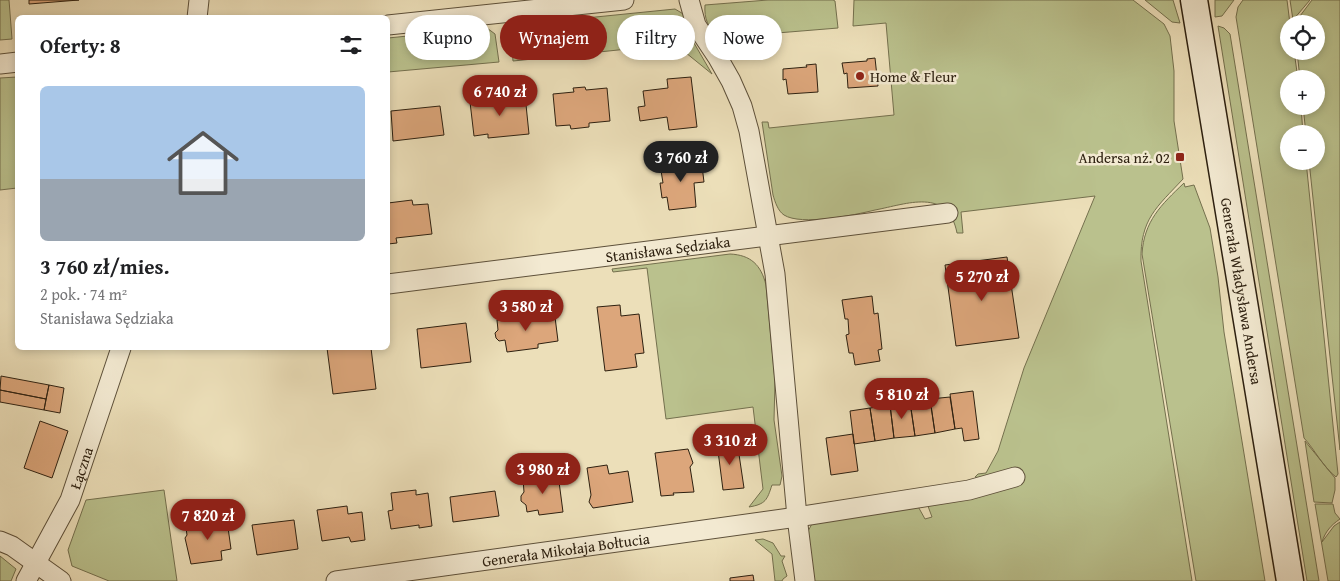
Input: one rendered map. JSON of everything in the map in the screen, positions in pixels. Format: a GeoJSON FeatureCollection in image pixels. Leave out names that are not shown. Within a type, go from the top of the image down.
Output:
{"type":"FeatureCollection","features":[{"type":"Feature","properties":{"kind":"main road","name":"Generała Władysława Andersa"},"geometry":{"type":"LineString","coordinates":[[1194,0],[1290,581]]}},
{"type":"Feature","properties":{"kind":"street"},"geometry":{"type":"LineString","coordinates":[[198,15],[199,0]]}},
{"type":"Feature","properties":{"kind":"street"},"geometry":{"type":"LineString","coordinates":[[390,25],[624,0]]}},
{"type":"Feature","properties":{"kind":"street"},"geometry":{"type":"LineString","coordinates":[[689,0],[696,25],[724,68],[742,106],[749,131],[775,274],[797,517],[805,581]]}},
{"type":"Feature","properties":{"kind":"street"},"geometry":{"type":"LineString","coordinates":[[0,64],[15,62]]}},
{"type":"Feature","properties":{"kind":"street","name":"Stanisława Sędziaka"},"geometry":{"type":"LineString","coordinates":[[390,284],[948,213]]}},
{"type":"Feature","properties":{"kind":"street","name":"Łączna"},"geometry":{"type":"LineString","coordinates":[[26,581],[70,500],[120,350]]}},
{"type":"Feature","properties":{"kind":"street","name":"Generała Mikołaja Bołtucia"},"geometry":{"type":"LineString","coordinates":[[336,581],[797,517],[968,490],[1015,477]]}},
{"type":"Feature","properties":{"kind":"street"},"geometry":{"type":"LineString","coordinates":[[0,541],[12,546],[61,581]]}},
{"type":"Feature","properties":{"kind":"green space"},"geometry":{"type":"Polygon","coordinates":[[[0,0],[9,0],[12,39],[0,40],[0,0]]]}},
{"type":"Feature","properties":{"kind":"green space"},"geometry":{"type":"Polygon","coordinates":[[[768,0],[833,0],[835,1],[838,28],[782,33],[782,15],[705,15],[705,5],[768,0]]]}},
{"type":"Feature","properties":{"kind":"green space"},"geometry":{"type":"Polygon","coordinates":[[[854,0],[1133,0],[1164,24],[1170,36],[1174,71],[1174,121],[1183,179],[1158,206],[1147,224],[1143,234],[1141,261],[1192,581],[812,581],[807,533],[813,522],[915,501],[925,519],[932,517],[925,498],[981,478],[975,477],[978,474],[986,473],[998,451],[1024,368],[1095,196],[961,212],[963,233],[957,233],[952,219],[945,209],[936,204],[925,202],[815,220],[803,220],[784,215],[778,209],[773,195],[762,122],[768,122],[769,128],[894,115],[886,23],[853,26],[854,0]]]}},
{"type":"Feature","properties":{"kind":"green space"},"geometry":{"type":"Polygon","coordinates":[[[1145,0],[1173,0],[1180,23],[1172,22],[1145,0]]]}},
{"type":"Feature","properties":{"kind":"green space"},"geometry":{"type":"Polygon","coordinates":[[[1215,0],[1234,0],[1222,16],[1215,17],[1215,0]]]}},
{"type":"Feature","properties":{"kind":"green space"},"geometry":{"type":"Polygon","coordinates":[[[1243,0],[1287,0],[1289,15],[1280,15],[1280,60],[1295,60],[1297,70],[1280,70],[1280,115],[1302,115],[1302,125],[1280,125],[1280,170],[1307,170],[1338,474],[1336,477],[1304,438],[1236,17],[1238,7],[1243,0]]]}},
{"type":"Feature","properties":{"kind":"green space"},"geometry":{"type":"Polygon","coordinates":[[[1290,0],[1310,0],[1297,15],[1292,15],[1290,0]]]}},
{"type":"Feature","properties":{"kind":"green space"},"geometry":{"type":"Polygon","coordinates":[[[1312,0],[1340,0],[1340,450],[1310,170],[1325,170],[1325,125],[1305,125],[1304,115],[1325,115],[1325,70],[1299,70],[1298,60],[1325,60],[1325,15],[1301,15],[1312,0]]]}},
{"type":"Feature","properties":{"kind":"green space"},"geometry":{"type":"Polygon","coordinates":[[[675,9],[685,15],[617,15],[617,50],[607,51],[607,16],[675,9]]]}},
{"type":"Feature","properties":{"kind":"green space"},"geometry":{"type":"Polygon","coordinates":[[[1218,26],[1224,28],[1230,34],[1319,581],[1307,581],[1218,26]]]}},
{"type":"Feature","properties":{"kind":"green space"},"geometry":{"type":"Polygon","coordinates":[[[490,30],[495,34],[499,62],[390,72],[390,38],[405,36],[405,60],[490,60],[490,30]]]}},
{"type":"Feature","properties":{"kind":"green space"},"geometry":{"type":"Polygon","coordinates":[[[695,45],[712,74],[695,60],[695,45]]]}},
{"type":"Feature","properties":{"kind":"green space"},"geometry":{"type":"Polygon","coordinates":[[[15,77],[15,188],[0,190],[0,78],[15,77]]]}},
{"type":"Feature","properties":{"kind":"green space"},"geometry":{"type":"Polygon","coordinates":[[[1184,183],[1185,187],[1194,185],[1210,228],[1224,332],[1265,581],[1196,581],[1142,254],[1146,232],[1155,214],[1184,183]]]}},
{"type":"Feature","properties":{"kind":"green space"},"geometry":{"type":"Polygon","coordinates":[[[730,254],[744,256],[754,262],[764,278],[775,381],[774,420],[782,476],[780,485],[772,485],[769,494],[762,503],[749,507],[763,489],[753,407],[666,419],[647,268],[613,272],[612,269],[730,254]]]}},
{"type":"Feature","properties":{"kind":"green space"},"geometry":{"type":"Polygon","coordinates":[[[1305,441],[1335,478],[1332,503],[1314,502],[1305,441]]]}},
{"type":"Feature","properties":{"kind":"green space"},"geometry":{"type":"Polygon","coordinates":[[[164,490],[177,581],[109,581],[72,566],[68,550],[86,500],[164,490]]]}},
{"type":"Feature","properties":{"kind":"green space"},"geometry":{"type":"Polygon","coordinates":[[[1315,504],[1333,504],[1335,513],[1340,519],[1329,529],[1322,542],[1334,526],[1340,522],[1340,581],[1328,581],[1315,504]]]}},
{"type":"Feature","properties":{"kind":"green space"},"geometry":{"type":"Polygon","coordinates":[[[763,539],[773,543],[781,556],[785,556],[782,561],[787,576],[782,581],[775,581],[772,554],[755,540],[763,539]]]}},
{"type":"Feature","properties":{"kind":"green space"},"geometry":{"type":"Polygon","coordinates":[[[0,556],[16,569],[11,581],[0,581],[0,556]]]}},
{"type":"Feature","properties":{"kind":"building"},"geometry":{"type":"Polygon","coordinates":[[[29,0],[79,0],[29,4],[29,0]]]}},
{"type":"Feature","properties":{"kind":"building"},"geometry":{"type":"Polygon","coordinates":[[[875,58],[878,86],[848,88],[847,73],[844,74],[842,63],[867,61],[867,59],[875,58]]]}},
{"type":"Feature","properties":{"kind":"building"},"geometry":{"type":"Polygon","coordinates":[[[816,64],[818,92],[788,94],[786,79],[783,80],[783,69],[807,67],[806,65],[816,64]]]}},
{"type":"Feature","properties":{"kind":"building"},"geometry":{"type":"Polygon","coordinates":[[[691,77],[697,127],[669,130],[667,117],[640,121],[638,107],[645,106],[643,91],[668,88],[667,79],[691,77]]]}},
{"type":"Feature","properties":{"kind":"building"},"geometry":{"type":"Polygon","coordinates":[[[585,87],[586,90],[607,88],[610,121],[589,123],[589,127],[571,129],[570,125],[556,126],[553,94],[574,92],[573,88],[585,87]]]}},
{"type":"Feature","properties":{"kind":"building"},"geometry":{"type":"Polygon","coordinates":[[[507,95],[507,97],[525,95],[529,134],[488,138],[488,134],[474,136],[470,102],[490,102],[490,97],[507,95]]]}},
{"type":"Feature","properties":{"kind":"building"},"geometry":{"type":"Polygon","coordinates":[[[440,106],[444,135],[393,141],[391,111],[440,106]]]}},
{"type":"Feature","properties":{"kind":"building"},"geometry":{"type":"Polygon","coordinates":[[[701,158],[704,182],[694,183],[696,207],[669,210],[667,197],[662,198],[660,183],[663,183],[660,164],[701,158]]]}},
{"type":"Feature","properties":{"kind":"building"},"geometry":{"type":"Polygon","coordinates":[[[412,200],[413,205],[428,204],[432,234],[396,238],[397,243],[390,244],[390,203],[412,200]]]}},
{"type":"Feature","properties":{"kind":"building"},"geometry":{"type":"Polygon","coordinates":[[[1007,257],[1019,338],[956,346],[945,265],[1007,257]]]}},
{"type":"Feature","properties":{"kind":"building"},"geometry":{"type":"Polygon","coordinates":[[[872,296],[874,314],[878,313],[882,349],[878,350],[880,361],[855,365],[853,353],[849,353],[846,335],[849,334],[848,319],[845,319],[842,300],[872,296]]]}},
{"type":"Feature","properties":{"kind":"building"},"geometry":{"type":"Polygon","coordinates":[[[620,305],[621,316],[639,314],[644,353],[635,354],[637,367],[605,371],[597,307],[620,305]]]}},
{"type":"Feature","properties":{"kind":"building"},"geometry":{"type":"Polygon","coordinates":[[[534,315],[535,320],[555,317],[558,341],[538,344],[538,348],[507,352],[505,340],[499,341],[496,338],[495,333],[498,330],[497,320],[534,315]]]}},
{"type":"Feature","properties":{"kind":"building"},"geometry":{"type":"Polygon","coordinates":[[[466,323],[471,362],[421,368],[417,329],[466,323]]]}},
{"type":"Feature","properties":{"kind":"building"},"geometry":{"type":"Polygon","coordinates":[[[327,350],[371,350],[376,389],[333,394],[327,350]]]}},
{"type":"Feature","properties":{"kind":"building"},"geometry":{"type":"Polygon","coordinates":[[[1,376],[49,385],[46,399],[0,390],[1,376]]]}},
{"type":"Feature","properties":{"kind":"building"},"geometry":{"type":"Polygon","coordinates":[[[49,385],[64,388],[60,413],[44,410],[49,385]]]}},
{"type":"Feature","properties":{"kind":"building"},"geometry":{"type":"Polygon","coordinates":[[[0,390],[46,399],[44,410],[0,402],[0,390]]]}},
{"type":"Feature","properties":{"kind":"building"},"geometry":{"type":"Polygon","coordinates":[[[973,391],[979,439],[964,441],[962,428],[955,429],[950,394],[973,391]]]}},
{"type":"Feature","properties":{"kind":"building"},"geometry":{"type":"Polygon","coordinates":[[[950,397],[955,429],[935,433],[930,399],[950,397]]]}},
{"type":"Feature","properties":{"kind":"building"},"geometry":{"type":"Polygon","coordinates":[[[930,399],[935,433],[915,436],[910,402],[930,399]]]}},
{"type":"Feature","properties":{"kind":"building"},"geometry":{"type":"Polygon","coordinates":[[[910,402],[915,436],[894,438],[890,405],[910,402]]]}},
{"type":"Feature","properties":{"kind":"building"},"geometry":{"type":"Polygon","coordinates":[[[890,405],[894,438],[875,441],[870,408],[890,405]]]}},
{"type":"Feature","properties":{"kind":"building"},"geometry":{"type":"Polygon","coordinates":[[[870,408],[875,441],[854,444],[850,411],[870,408]]]}},
{"type":"Feature","properties":{"kind":"building"},"geometry":{"type":"Polygon","coordinates":[[[40,421],[68,431],[52,478],[24,468],[40,421]]]}},
{"type":"Feature","properties":{"kind":"building"},"geometry":{"type":"Polygon","coordinates":[[[853,434],[858,471],[831,475],[826,438],[853,434]]]}},
{"type":"Feature","properties":{"kind":"building"},"geometry":{"type":"Polygon","coordinates":[[[737,441],[744,488],[723,490],[717,443],[737,441]]]}},
{"type":"Feature","properties":{"kind":"building"},"geometry":{"type":"Polygon","coordinates":[[[688,449],[693,463],[690,467],[694,492],[673,493],[674,495],[661,496],[655,453],[688,449]]]}},
{"type":"Feature","properties":{"kind":"building"},"geometry":{"type":"Polygon","coordinates":[[[607,465],[609,474],[628,471],[633,502],[593,508],[589,502],[591,495],[587,468],[607,465]]]}},
{"type":"Feature","properties":{"kind":"building"},"geometry":{"type":"Polygon","coordinates":[[[558,474],[563,512],[539,515],[538,510],[527,512],[526,505],[521,501],[521,496],[524,492],[523,479],[558,474]]]}},
{"type":"Feature","properties":{"kind":"building"},"geometry":{"type":"Polygon","coordinates":[[[416,490],[416,495],[428,493],[432,526],[419,528],[419,525],[391,529],[388,511],[393,510],[391,493],[416,490]]]}},
{"type":"Feature","properties":{"kind":"building"},"geometry":{"type":"Polygon","coordinates":[[[495,491],[499,516],[453,522],[450,497],[495,491]]]}},
{"type":"Feature","properties":{"kind":"building"},"geometry":{"type":"Polygon","coordinates":[[[347,506],[348,514],[362,512],[365,540],[351,542],[349,537],[322,541],[317,510],[347,506]]]}},
{"type":"Feature","properties":{"kind":"building"},"geometry":{"type":"Polygon","coordinates":[[[226,513],[231,549],[221,551],[222,560],[191,564],[185,538],[187,535],[186,528],[216,524],[215,515],[226,513]]]}},
{"type":"Feature","properties":{"kind":"building"},"geometry":{"type":"Polygon","coordinates":[[[294,520],[298,549],[257,555],[252,525],[294,520]]]}},
{"type":"Feature","properties":{"kind":"building"},"geometry":{"type":"Polygon","coordinates":[[[753,575],[754,581],[730,581],[730,578],[753,575]]]}},
{"type":"Feature","properties":{"kind":"place","name":"Home & Fleur"},"geometry":{"type":"Point","coordinates":[860,76]}},
{"type":"Feature","properties":{"kind":"place","name":"Andersa nż. 02"},"geometry":{"type":"Point","coordinates":[1180,157]}}]}
